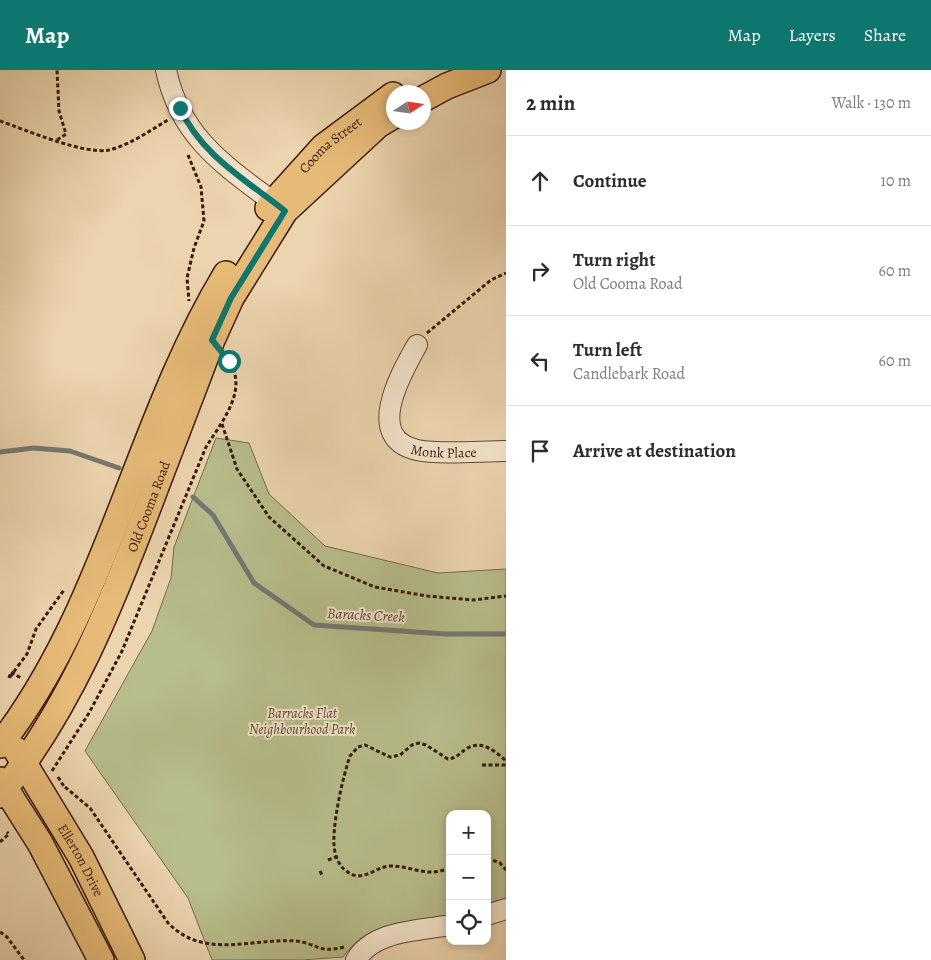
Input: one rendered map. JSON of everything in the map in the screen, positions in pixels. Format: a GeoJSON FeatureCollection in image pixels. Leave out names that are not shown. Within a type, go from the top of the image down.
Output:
{"type":"FeatureCollection","features":[{"type":"Feature","properties":{"kind":"main road"},"geometry":{"type":"LineString","coordinates":[[415,85],[446,70]]}},
{"type":"Feature","properties":{"kind":"main road"},"geometry":{"type":"LineString","coordinates":[[431,95],[447,86],[488,70]]}},
{"type":"Feature","properties":{"kind":"main road","name":"Cooma Street"},"geometry":{"type":"LineString","coordinates":[[278,206],[323,147],[386,102]]}},
{"type":"Feature","properties":{"kind":"main road","name":"Cooma Street"},"geometry":{"type":"LineString","coordinates":[[278,206],[386,120]]}},
{"type":"Feature","properties":{"kind":"main road","name":"Old Cooma Road"},"geometry":{"type":"LineString","coordinates":[[151,467],[231,298],[278,206]]}},
{"type":"Feature","properties":{"kind":"main road","name":"Old Cooma Road"},"geometry":{"type":"LineString","coordinates":[[2,788],[23,763],[46,729],[88,656],[110,606],[142,491],[191,339],[222,281],[278,206]]}},
{"type":"Feature","properties":{"kind":"main road","name":"Old Cooma Road"},"geometry":{"type":"LineString","coordinates":[[3,732],[57,655],[142,491]]}},
{"type":"Feature","properties":{"kind":"main road","name":"Ellerton Drive"},"geometry":{"type":"LineString","coordinates":[[3,732],[81,857],[132,960]]}},
{"type":"Feature","properties":{"kind":"main road","name":"Ellerton Drive"},"geometry":{"type":"LineString","coordinates":[[2,788],[12,817],[66,891],[101,960]]}},
{"type":"Feature","properties":{"kind":"street"},"geometry":{"type":"LineString","coordinates":[[166,70],[174,121],[194,133],[211,154],[278,206]]}},
{"type":"Feature","properties":{"kind":"street","name":"Monk Place"},"geometry":{"type":"LineString","coordinates":[[417,345],[391,399],[390,418],[397,437],[410,448],[423,451],[506,451]]}},
{"type":"Feature","properties":{"kind":"street"},"geometry":{"type":"LineString","coordinates":[[491,914],[506,910]]}},
{"type":"Feature","properties":{"kind":"street"},"geometry":{"type":"LineString","coordinates":[[354,952],[366,948],[380,939],[446,926]]}},
{"type":"Feature","properties":{"kind":"path"},"geometry":{"type":"LineString","coordinates":[[56,141],[66,134],[59,111],[57,70]]}},
{"type":"Feature","properties":{"kind":"path"},"geometry":{"type":"LineString","coordinates":[[0,121],[56,141],[90,150],[110,150],[174,121]]}},
{"type":"Feature","properties":{"kind":"path"},"geometry":{"type":"LineString","coordinates":[[186,151],[201,187],[204,221],[194,248],[187,278],[189,306]]}},
{"type":"Feature","properties":{"kind":"path"},"geometry":{"type":"LineString","coordinates":[[417,345],[430,330],[491,280],[506,273]]}},
{"type":"Feature","properties":{"kind":"path"},"geometry":{"type":"LineString","coordinates":[[39,787],[53,770],[116,665],[206,447],[222,423],[236,390],[237,378],[229,361],[212,340]]}},
{"type":"Feature","properties":{"kind":"path"},"geometry":{"type":"LineString","coordinates":[[222,423],[237,469],[269,517],[324,566],[384,588],[473,600],[506,596]]}},
{"type":"Feature","properties":{"kind":"path"},"geometry":{"type":"LineString","coordinates":[[18,666],[10,677],[11,672],[20,676],[19,683]]}},
{"type":"Feature","properties":{"kind":"path"},"geometry":{"type":"LineString","coordinates":[[446,869],[439,872],[427,872],[389,866],[357,876],[346,872],[336,857],[334,836],[343,783],[350,756],[358,747],[369,746],[390,757],[400,755],[412,745],[422,743],[444,758],[451,759],[467,749],[480,746],[494,751],[506,763]]}},
{"type":"Feature","properties":{"kind":"path"},"geometry":{"type":"LineString","coordinates":[[482,765],[506,763]]}},
{"type":"Feature","properties":{"kind":"path"},"geometry":{"type":"LineString","coordinates":[[65,787],[90,808],[168,922],[187,939],[204,946],[217,947],[294,941],[319,950],[354,952]]}},
{"type":"Feature","properties":{"kind":"path"},"geometry":{"type":"LineString","coordinates":[[7,831],[12,817]]}},
{"type":"Feature","properties":{"kind":"path"},"geometry":{"type":"LineString","coordinates":[[0,842],[9,834],[7,831],[12,817]]}},
{"type":"Feature","properties":{"kind":"path"},"geometry":{"type":"LineString","coordinates":[[328,860],[336,857]]}},
{"type":"Feature","properties":{"kind":"path"},"geometry":{"type":"LineString","coordinates":[[491,860],[500,863],[506,870]]}},
{"type":"Feature","properties":{"kind":"path"},"geometry":{"type":"LineString","coordinates":[[320,871],[322,876]]}},
{"type":"Feature","properties":{"kind":"path"},"geometry":{"type":"LineString","coordinates":[[0,932],[7,937],[24,960]]}},
{"type":"Feature","properties":{"kind":"green space","name":"Barracks Flat Neighbourhood Park"},"geometry":{"type":"Polygon","coordinates":[[[216,438],[249,443],[269,494],[325,546],[438,573],[506,569],[506,900],[491,904],[491,810],[446,810],[446,916],[405,922],[378,929],[365,935],[343,957],[302,960],[212,960],[188,898],[85,751],[152,631],[171,578],[174,547],[216,438]]]}},
{"type":"Feature","properties":{"kind":"waterway","name":"Baracks Creek"},"geometry":{"type":"LineString","coordinates":[[0,452],[34,448],[70,451],[119,468]]}},
{"type":"Feature","properties":{"kind":"waterway","name":"Baracks Creek"},"geometry":{"type":"LineString","coordinates":[[193,497],[213,515],[254,583],[314,625],[445,634],[506,634]]}},
{"type":"Feature","properties":{"kind":"route"},"geometry":{"type":"LineString","coordinates":[[180,108],[194,133],[219,162],[285,211],[231,298],[212,340],[229,361]]}}]}
